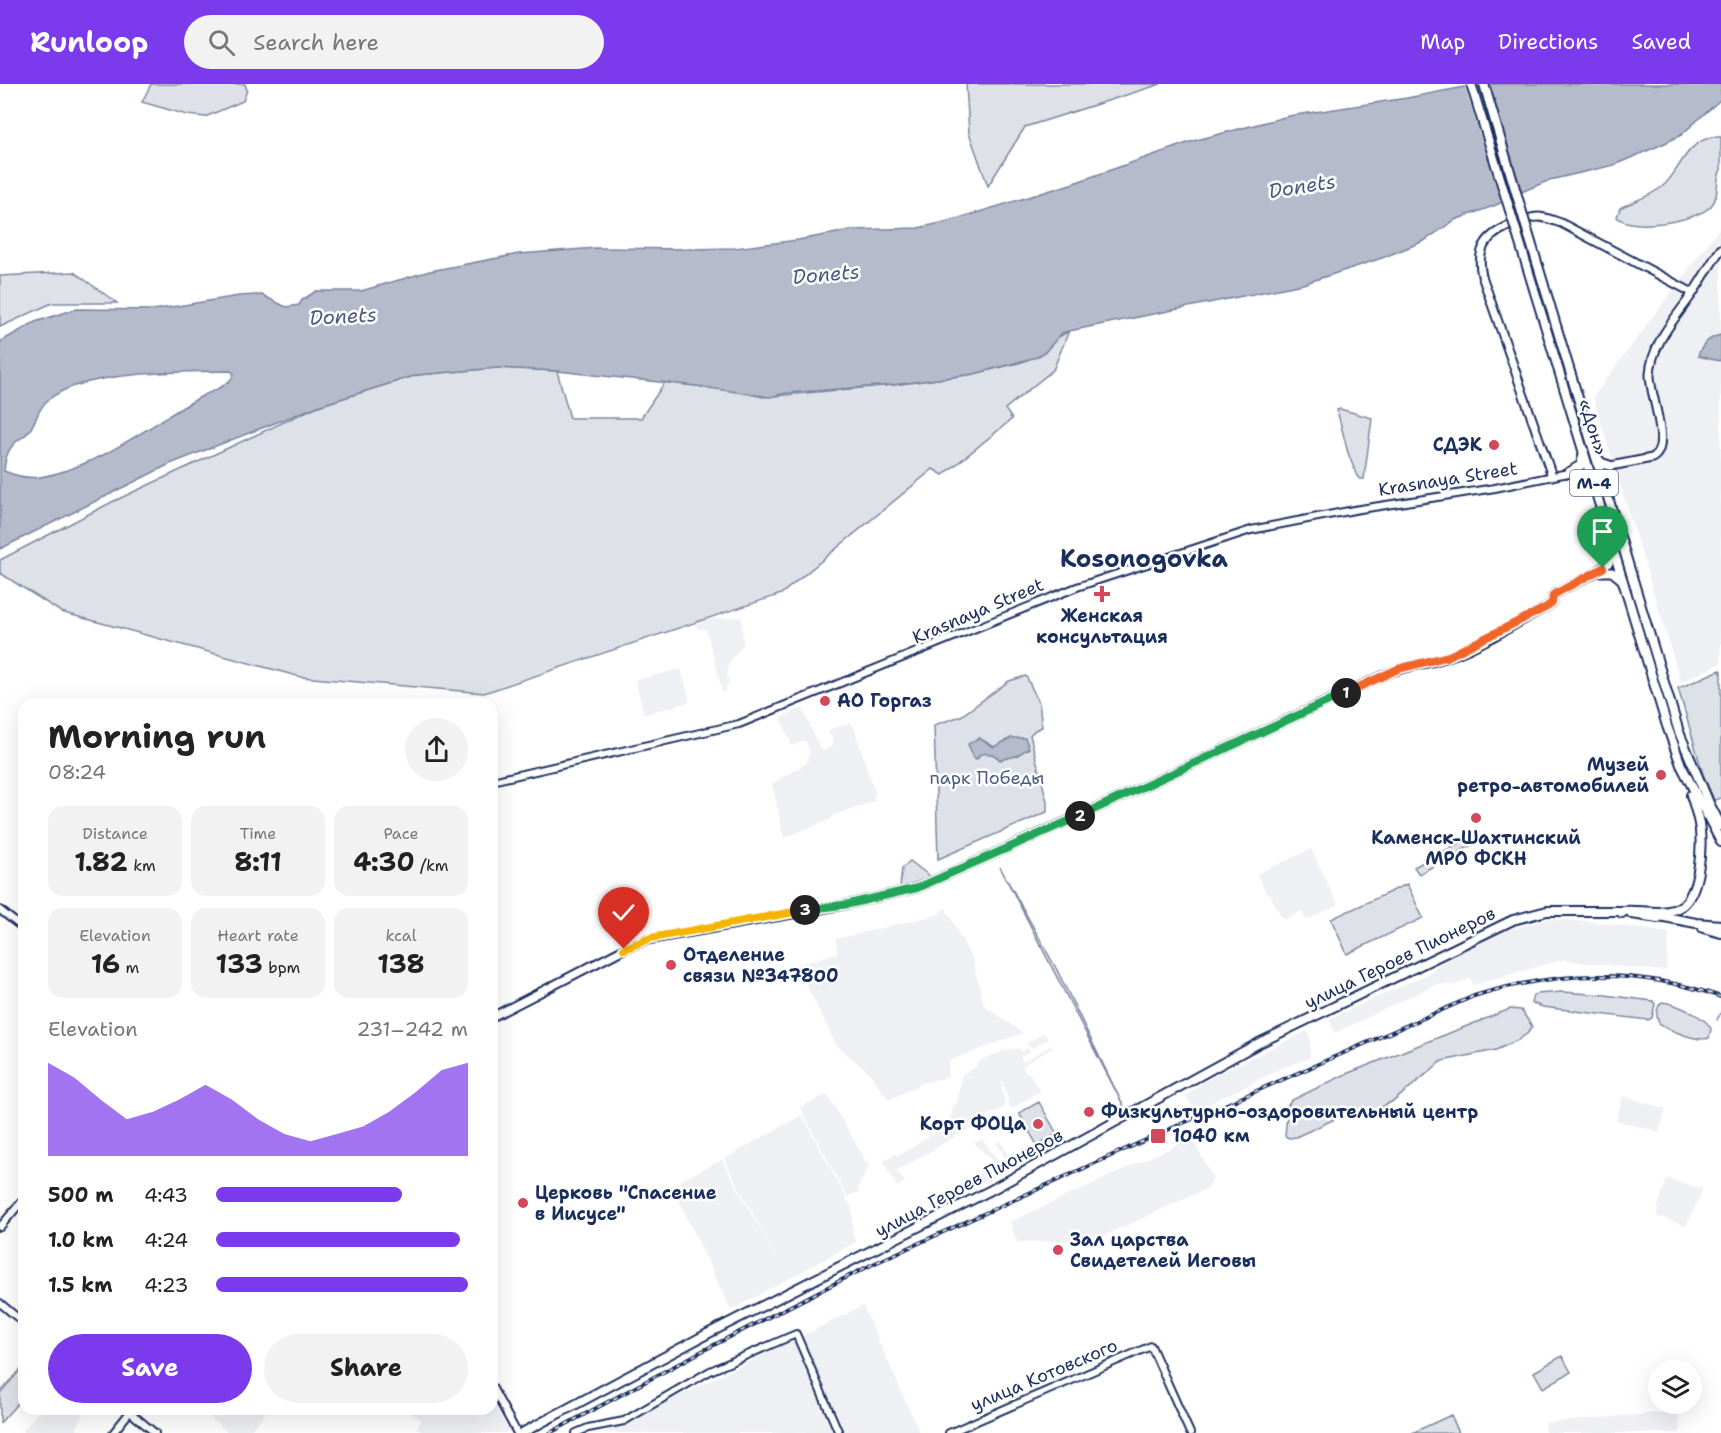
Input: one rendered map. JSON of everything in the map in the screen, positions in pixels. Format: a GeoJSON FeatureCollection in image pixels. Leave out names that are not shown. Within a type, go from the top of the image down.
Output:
{"type":"FeatureCollection","features":[{"type":"Feature","properties":{"kind":"main road","name":"«Дон»"},"geometry":{"type":"LineString","coordinates":[[1471,84],[1585,450],[1598,481],[1679,732],[1721,826]]}},
{"type":"Feature","properties":{"kind":"main road","name":"«Дон»"},"geometry":{"type":"LineString","coordinates":[[1484,84],[1594,455],[1613,546],[1652,678],[1681,765],[1721,842]]}},
{"type":"Feature","properties":{"kind":"main road"},"geometry":{"type":"LineString","coordinates":[[1552,476],[1482,276],[1479,262],[1485,243],[1494,233],[1506,227],[1531,218],[1548,219],[1693,293]]}},
{"type":"Feature","properties":{"kind":"main road"},"geometry":{"type":"LineString","coordinates":[[1594,455],[1602,463],[1611,466],[1652,458],[1661,449],[1659,426],[1650,383],[1655,351],[1721,249]]}},
{"type":"Feature","properties":{"kind":"main road"},"geometry":{"type":"LineString","coordinates":[[1568,473],[1581,465],[1585,450]]}},
{"type":"Feature","properties":{"kind":"main road"},"geometry":{"type":"LineString","coordinates":[[1568,473],[1581,473],[1598,481],[1611,466]]}},
{"type":"Feature","properties":{"kind":"main road"},"geometry":{"type":"LineString","coordinates":[[498,1014],[624,949],[647,940],[849,904],[917,888],[1106,804],[1384,675],[1442,659],[1545,608],[1553,597],[1609,563],[1613,546]]}},
{"type":"Feature","properties":{"kind":"main road"},"geometry":{"type":"LineString","coordinates":[[1597,572],[1612,572],[1625,583]]}},
{"type":"Feature","properties":{"kind":"main road"},"geometry":{"type":"LineString","coordinates":[[1622,912],[1672,910],[1686,903],[1693,891],[1700,834],[1695,806],[1681,765]]}},
{"type":"Feature","properties":{"kind":"main road","name":"улица Героев Пионеров"},"geometry":{"type":"LineString","coordinates":[[522,1433],[709,1333],[992,1190],[1259,1043],[1469,940],[1534,913],[1553,910],[1622,912]]}},
{"type":"Feature","properties":{"kind":"main road"},"geometry":{"type":"LineString","coordinates":[[1622,912],[1721,926]]}},
{"type":"Feature","properties":{"kind":"main road"},"geometry":{"type":"LineString","coordinates":[[1622,912],[1721,926]]}},
{"type":"Feature","properties":{"kind":"main road"},"geometry":{"type":"LineString","coordinates":[[1670,920],[1721,933]]}},
{"type":"Feature","properties":{"kind":"street","name":"Krasnaya Street"},"geometry":{"type":"LineString","coordinates":[[498,780],[740,724],[1066,591],[1251,530],[1361,508],[1495,488],[1568,473]]}},
{"type":"Feature","properties":{"kind":"street"},"geometry":{"type":"LineString","coordinates":[[0,910],[18,924]]}},
{"type":"Feature","properties":{"kind":"street"},"geometry":{"type":"LineString","coordinates":[[0,1227],[18,1206]]}},
{"type":"Feature","properties":{"kind":"street"},"geometry":{"type":"LineString","coordinates":[[0,1303],[18,1318]]}},
{"type":"Feature","properties":{"kind":"street"},"geometry":{"type":"LineString","coordinates":[[576,1433],[588,1428],[624,1421],[710,1371],[796,1334],[839,1433]]}},
{"type":"Feature","properties":{"kind":"street","name":"улица Котовского"},"geometry":{"type":"LineString","coordinates":[[949,1433],[1151,1346],[1190,1433]]}},
{"type":"Feature","properties":{"kind":"street"},"geometry":{"type":"LineString","coordinates":[[498,1398],[517,1433]]}},
{"type":"Feature","properties":{"kind":"street"},"geometry":{"type":"LineString","coordinates":[[113,1433],[126,1415]]}},
{"type":"Feature","properties":{"kind":"street"},"geometry":{"type":"LineString","coordinates":[[135,1415],[155,1433]]}},
{"type":"Feature","properties":{"kind":"shaded area"},"geometry":{"type":"Polygon","coordinates":[[[1721,226],[1721,663],[1681,682],[1593,397],[1721,226]]]}},
{"type":"Feature","properties":{"kind":"shaded area"},"geometry":{"type":"Polygon","coordinates":[[[742,617],[743,645],[729,662],[727,675],[729,682],[723,694],[706,629],[698,630],[696,624],[709,619],[742,617]]]}},
{"type":"Feature","properties":{"kind":"shaded area"},"geometry":{"type":"Polygon","coordinates":[[[681,669],[690,702],[644,714],[635,680],[681,669]]]}},
{"type":"Feature","properties":{"kind":"shaded area"},"geometry":{"type":"Polygon","coordinates":[[[803,708],[822,751],[834,745],[828,730],[851,723],[875,793],[874,801],[832,816],[832,819],[784,838],[772,784],[808,762],[810,752],[805,740],[792,746],[781,717],[803,708]]]}},
{"type":"Feature","properties":{"kind":"shaded area"},"geometry":{"type":"Polygon","coordinates":[[[1311,849],[1338,905],[1306,920],[1302,911],[1283,920],[1257,874],[1311,849]]]}},
{"type":"Feature","properties":{"kind":"shaded area"},"geometry":{"type":"Polygon","coordinates":[[[945,907],[973,961],[984,1005],[1023,1033],[949,1061],[947,1077],[923,1083],[889,1100],[869,1072],[837,1046],[796,965],[837,953],[836,939],[940,914],[945,907]]]}},
{"type":"Feature","properties":{"kind":"shaded area"},"geometry":{"type":"Polygon","coordinates":[[[1548,919],[1590,921],[1669,933],[1666,971],[1566,961],[1565,959],[1473,985],[1470,978],[1456,985],[1437,984],[1335,1033],[1329,1019],[1430,973],[1436,966],[1503,931],[1548,919]]]}},
{"type":"Feature","properties":{"kind":"shaded area"},"geometry":{"type":"Polygon","coordinates":[[[1307,1031],[1310,1037],[1310,1058],[1284,1067],[1204,1106],[1191,1105],[1186,1096],[1204,1081],[1307,1031]]]}},
{"type":"Feature","properties":{"kind":"shaded area"},"geometry":{"type":"Polygon","coordinates":[[[1044,1033],[1048,1039],[1033,1048],[1031,1046],[1028,1048],[1030,1052],[1020,1057],[1023,1062],[1052,1045],[1053,1048],[1023,1065],[1023,1069],[1030,1074],[1040,1091],[1012,1108],[1009,1106],[1003,1081],[1001,1082],[1005,1107],[970,1124],[967,1130],[896,1171],[905,1182],[897,1187],[883,1161],[896,1154],[898,1156],[952,1123],[949,1117],[953,1115],[951,1109],[957,1103],[962,1075],[977,1066],[977,1063],[983,1059],[1007,1050],[1019,1048],[1022,1052],[1029,1046],[1027,1043],[1044,1033]]]}},
{"type":"Feature","properties":{"kind":"shaded area"},"geometry":{"type":"Polygon","coordinates":[[[827,1094],[869,1166],[858,1187],[858,1192],[847,1197],[800,1107],[827,1094]]]}},
{"type":"Feature","properties":{"kind":"shaded area"},"geometry":{"type":"Polygon","coordinates":[[[1623,1096],[1666,1109],[1659,1132],[1616,1120],[1623,1096]]]}},
{"type":"Feature","properties":{"kind":"shaded area"},"geometry":{"type":"Polygon","coordinates":[[[802,1115],[852,1209],[853,1236],[856,1242],[731,1310],[677,1197],[685,1191],[679,1181],[722,1160],[784,1272],[724,1159],[802,1115]]]}},
{"type":"Feature","properties":{"kind":"shaded area"},"geometry":{"type":"Polygon","coordinates":[[[1192,1138],[1213,1178],[1208,1188],[1095,1240],[1017,1242],[1010,1222],[1192,1138]]]}},
{"type":"Feature","properties":{"kind":"shaded area"},"geometry":{"type":"Polygon","coordinates":[[[982,1139],[1000,1163],[1006,1160],[997,1143],[1001,1141],[1014,1166],[963,1193],[960,1186],[964,1184],[963,1182],[993,1167],[992,1161],[974,1143],[982,1139]]]}},
{"type":"Feature","properties":{"kind":"shaded area"},"geometry":{"type":"Polygon","coordinates":[[[1667,1178],[1703,1189],[1686,1226],[1657,1216],[1667,1178]]]}},
{"type":"Feature","properties":{"kind":"shaded area"},"geometry":{"type":"Polygon","coordinates":[[[863,1306],[920,1433],[603,1433],[863,1306]]]}},
{"type":"Feature","properties":{"kind":"shaded area"},"geometry":{"type":"Polygon","coordinates":[[[498,1412],[509,1431],[505,1433],[423,1433],[416,1427],[421,1421],[414,1415],[498,1415],[498,1412]]]}},
{"type":"Feature","properties":{"kind":"shaded area"},"geometry":{"type":"Polygon","coordinates":[[[1648,1414],[1678,1414],[1680,1433],[1546,1433],[1545,1423],[1648,1414]]]}},
{"type":"Feature","properties":{"kind":"shaded area"},"geometry":{"type":"Polygon","coordinates":[[[36,1415],[84,1416],[76,1428],[81,1433],[26,1433],[23,1430],[36,1415]]]}},
{"type":"Feature","properties":{"kind":"shaded area"},"geometry":{"type":"Polygon","coordinates":[[[211,1415],[216,1415],[214,1417],[216,1418],[218,1415],[264,1415],[248,1433],[228,1433],[209,1416],[214,1416],[211,1415]]]}},
{"type":"Feature","properties":{"kind":"green space"},"geometry":{"type":"Polygon","coordinates":[[[151,84],[245,84],[247,90],[243,101],[205,117],[187,115],[142,102],[151,84]]]}},
{"type":"Feature","properties":{"kind":"green space"},"geometry":{"type":"Polygon","coordinates":[[[966,84],[1161,84],[1025,127],[988,186],[969,133],[966,84]]]}},
{"type":"Feature","properties":{"kind":"green space"},"geometry":{"type":"Polygon","coordinates":[[[1721,137],[1721,170],[1716,197],[1711,206],[1693,216],[1664,223],[1636,224],[1617,217],[1620,208],[1648,196],[1663,186],[1689,151],[1704,140],[1721,137]]]}},
{"type":"Feature","properties":{"kind":"green space"},"geometry":{"type":"Polygon","coordinates":[[[74,272],[117,303],[52,303],[0,327],[0,276],[74,272]]]}},
{"type":"Feature","properties":{"kind":"green space"},"geometry":{"type":"Polygon","coordinates":[[[1069,331],[1053,370],[1005,409],[1012,419],[943,475],[933,469],[781,594],[484,693],[301,677],[61,612],[0,573],[0,560],[112,502],[318,406],[417,375],[497,368],[557,371],[570,418],[641,418],[665,382],[737,391],[763,397],[893,385],[974,374],[1022,362],[1045,352],[1057,338],[1069,331]]]}},
{"type":"Feature","properties":{"kind":"green space"},"geometry":{"type":"Polygon","coordinates":[[[1337,410],[1372,418],[1364,479],[1357,476],[1348,453],[1337,410]]]}},
{"type":"Feature","properties":{"kind":"green space"},"geometry":{"type":"Polygon","coordinates":[[[1721,670],[1721,798],[1714,800],[1703,774],[1678,688],[1721,670]]]}},
{"type":"Feature","properties":{"kind":"green space","name":"парк Победы"},"geometry":{"type":"Polygon","coordinates":[[[1026,676],[1039,703],[1042,727],[1030,735],[1047,801],[1047,812],[938,859],[934,725],[961,716],[1009,681],[1026,676]]]}},
{"type":"Feature","properties":{"kind":"green space"},"geometry":{"type":"Polygon","coordinates":[[[1467,839],[1472,845],[1419,874],[1414,867],[1467,839]]]}},
{"type":"Feature","properties":{"kind":"green space"},"geometry":{"type":"Polygon","coordinates":[[[910,861],[931,877],[900,888],[902,868],[910,861]]]}},
{"type":"Feature","properties":{"kind":"green space"},"geometry":{"type":"Polygon","coordinates":[[[1000,867],[1057,970],[1124,1107],[1000,867]]]}},
{"type":"Feature","properties":{"kind":"green space"},"geometry":{"type":"Polygon","coordinates":[[[1407,884],[1423,918],[1347,954],[1331,919],[1407,884]]]}},
{"type":"Feature","properties":{"kind":"green space"},"geometry":{"type":"Polygon","coordinates":[[[1562,992],[1653,1001],[1655,1004],[1652,1018],[1648,1020],[1543,1007],[1531,1003],[1533,995],[1562,992]]]}},
{"type":"Feature","properties":{"kind":"green space"},"geometry":{"type":"Polygon","coordinates":[[[1662,1002],[1697,1015],[1711,1029],[1709,1038],[1691,1037],[1661,1025],[1657,1013],[1662,1002]]]}},
{"type":"Feature","properties":{"kind":"green space"},"geometry":{"type":"Polygon","coordinates":[[[1510,1009],[1521,1010],[1532,1026],[1528,1033],[1518,1040],[1496,1050],[1442,1061],[1395,1100],[1378,1109],[1364,1114],[1339,1117],[1296,1137],[1285,1136],[1288,1105],[1292,1100],[1346,1074],[1510,1009]]]}},
{"type":"Feature","properties":{"kind":"green space","name":"Корт ФОЦа"},"geometry":{"type":"Polygon","coordinates":[[[1039,1102],[1057,1134],[1037,1145],[1019,1113],[1039,1102]]]}},
{"type":"Feature","properties":{"kind":"green space"},"geometry":{"type":"Polygon","coordinates":[[[1562,1356],[1571,1372],[1543,1388],[1534,1372],[1562,1356]]]}},
{"type":"Feature","properties":{"kind":"green space"},"geometry":{"type":"Polygon","coordinates":[[[18,1373],[18,1403],[0,1423],[0,1393],[18,1373]]]}},
{"type":"Feature","properties":{"kind":"green space"},"geometry":{"type":"Polygon","coordinates":[[[1451,1415],[1459,1433],[1412,1433],[1451,1415]]]}},
{"type":"Feature","properties":{"kind":"water","name":"Donets"},"geometry":{"type":"Polygon","coordinates":[[[1480,84],[1721,84],[1721,99],[1681,135],[1614,165],[1550,180],[1496,205],[1455,220],[1424,241],[1382,258],[1303,284],[1062,333],[1045,352],[1037,357],[974,374],[893,385],[787,393],[770,397],[696,386],[557,371],[497,368],[417,375],[318,406],[170,464],[0,549],[0,342],[35,322],[76,309],[153,310],[239,296],[262,295],[286,307],[299,305],[302,300],[316,291],[361,291],[430,271],[519,254],[596,248],[735,248],[853,230],[918,228],[946,222],[1071,184],[1193,141],[1289,116],[1480,84]],[[231,371],[135,375],[85,383],[64,390],[45,403],[28,433],[10,448],[4,471],[22,477],[35,478],[56,474],[86,463],[221,387],[234,374],[231,371]]]}},
{"type":"Feature","properties":{"kind":"water"},"geometry":{"type":"Polygon","coordinates":[[[1721,335],[1721,359],[1719,361],[1698,356],[1706,342],[1721,335]]]}},
{"type":"Feature","properties":{"kind":"water"},"geometry":{"type":"Polygon","coordinates":[[[979,738],[994,747],[1011,738],[1025,738],[1029,748],[1016,756],[1000,760],[989,754],[980,754],[977,759],[974,758],[968,744],[979,738]]]}},
{"type":"Feature","properties":{"kind":"pier"},"geometry":{"type":"Polygon","coordinates":[[[1464,84],[1476,84],[1512,200],[1502,205],[1464,84]]]}},
{"type":"Feature","properties":{"kind":"waterway"},"geometry":{"type":"LineString","coordinates":[[1717,1020],[1721,1012]]}},
{"type":"Feature","properties":{"kind":"railway"},"geometry":{"type":"LineString","coordinates":[[550,1433],[706,1349],[873,1264],[1181,1124],[1474,996],[1535,982],[1598,976],[1660,981],[1721,997]]}},
{"type":"Feature","properties":{"kind":"place","name":"СДЭК"},"geometry":{"type":"Point","coordinates":[1494,445]}},
{"type":"Feature","properties":{"kind":"place","name":"Женская консультация"},"geometry":{"type":"Point","coordinates":[1102,594]}},
{"type":"Feature","properties":{"kind":"place","name":"АО Горгаз"},"geometry":{"type":"Point","coordinates":[825,701]}},
{"type":"Feature","properties":{"kind":"place","name":"Музей ретро-автомобилей"},"geometry":{"type":"Point","coordinates":[1661,775]}},
{"type":"Feature","properties":{"kind":"place","name":"Каменск-Шахтинский МРО ФСКН"},"geometry":{"type":"Point","coordinates":[1476,818]}},
{"type":"Feature","properties":{"kind":"place","name":"Отделение связи №347800"},"geometry":{"type":"Point","coordinates":[671,965]}},
{"type":"Feature","properties":{"kind":"place","name":"Физкультурно-оздоровительный центр"},"geometry":{"type":"Point","coordinates":[1089,1112]}},
{"type":"Feature","properties":{"kind":"place","name":"Корт ФОЦа"},"geometry":{"type":"Point","coordinates":[1038,1124]}},
{"type":"Feature","properties":{"kind":"place","name":"1040 км"},"geometry":{"type":"Point","coordinates":[1158,1136]}},
{"type":"Feature","properties":{"kind":"place","name":"Церковь \"Спасение в Иисусе\""},"geometry":{"type":"Point","coordinates":[523,1203]}},
{"type":"Feature","properties":{"kind":"place","name":"Зал царства Свидетелей Иеговы"},"geometry":{"type":"Point","coordinates":[1058,1250]}},
{"type":"Feature","properties":{"kind":"district","name":"Kosonogovka"},"geometry":{"type":"Point","coordinates":[1144,559]}},
{"type":"Feature","properties":{"kind":"route"},"geometry":{"type":"LineString","coordinates":[[624,949],[651,938],[849,904],[917,888],[1139,789],[1384,675],[1398,669],[1442,659],[1481,641],[1549,606],[1554,600],[1553,595],[1603,568]]}}]}
